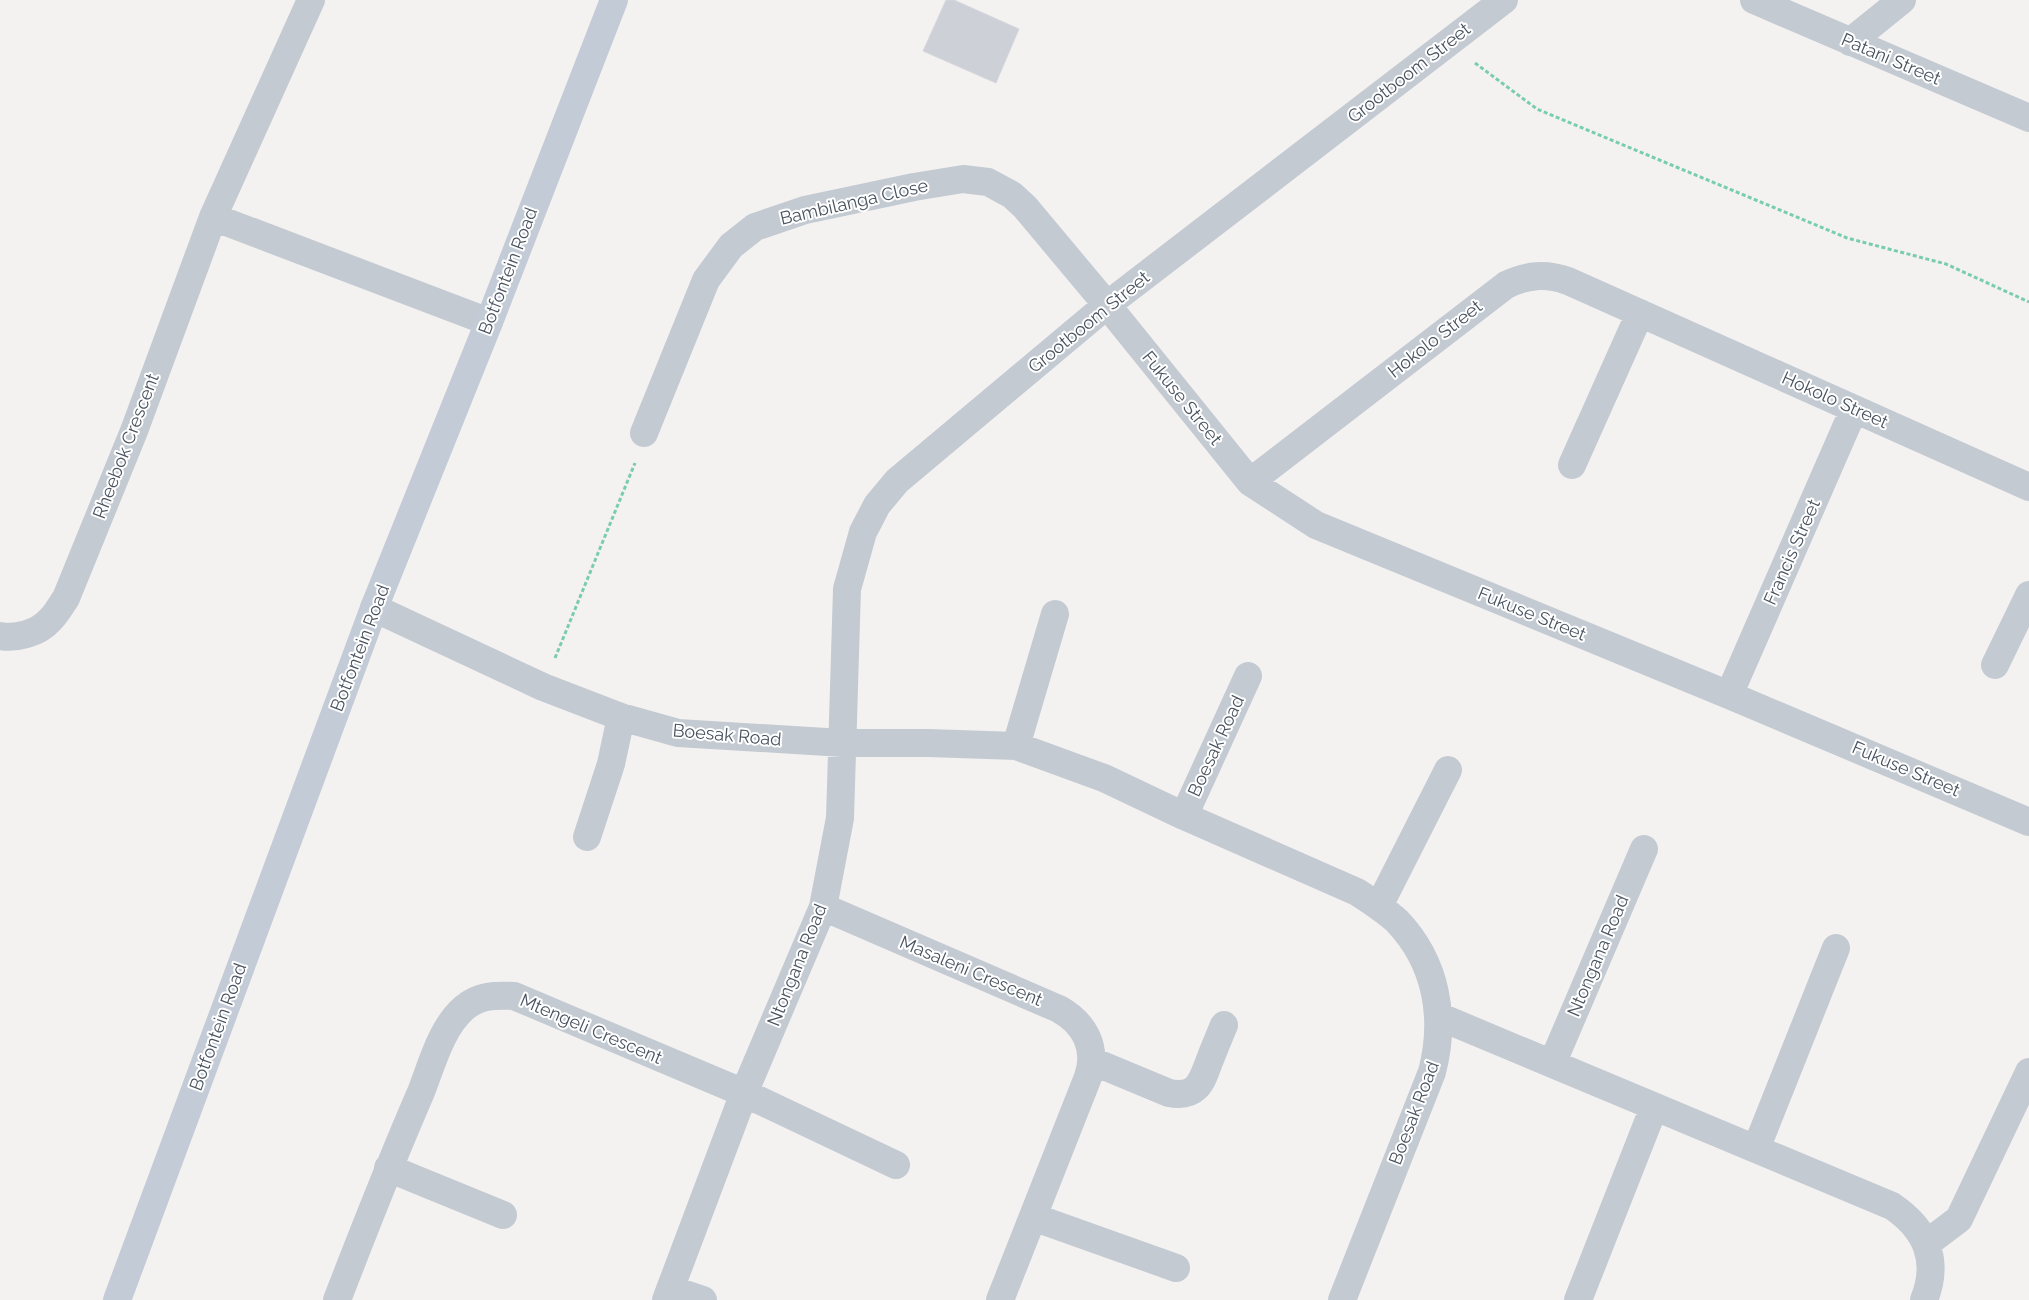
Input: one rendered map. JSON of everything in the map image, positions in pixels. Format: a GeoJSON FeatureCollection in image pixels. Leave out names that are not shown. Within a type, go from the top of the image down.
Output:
{"type":"FeatureCollection","features":[{"type":"Feature","properties":{"kind":"main road","name":"Botfontein Road"},"geometry":{"type":"LineString","coordinates":[[116,1300],[374,608],[614,0]]}},
{"type":"Feature","properties":{"kind":"street","name":"Rheebok Crescent"},"geometry":{"type":"LineString","coordinates":[[0,636],[8,638],[30,633],[49,622],[66,598],[134,431],[213,216],[312,0]]}},
{"type":"Feature","properties":{"kind":"street","name":"Grootboom Street"},"geometry":{"type":"LineString","coordinates":[[843,744],[847,589],[863,532],[877,505],[897,481],[1107,305],[1504,0]]}},
{"type":"Feature","properties":{"kind":"street","name":"Patani Street"},"geometry":{"type":"LineString","coordinates":[[1754,0],[2029,118]]}},
{"type":"Feature","properties":{"kind":"street"},"geometry":{"type":"LineString","coordinates":[[1850,42],[1902,0]]}},
{"type":"Feature","properties":{"kind":"street","name":"Bambilanga Close"},"geometry":{"type":"LineString","coordinates":[[644,432],[706,280],[726,252],[755,227],[805,210],[914,187],[963,179],[988,182],[1012,195],[1025,207],[1107,305]]}},
{"type":"Feature","properties":{"kind":"street"},"geometry":{"type":"LineString","coordinates":[[213,216],[488,322]]}},
{"type":"Feature","properties":{"kind":"street","name":"Hokolo Street"},"geometry":{"type":"LineString","coordinates":[[1250,482],[1506,285],[1529,276],[1555,277],[1640,313],[2029,487]]}},
{"type":"Feature","properties":{"kind":"street","name":"Fukuse Street"},"geometry":{"type":"LineString","coordinates":[[1107,305],[1250,482],[1316,525],[1729,695],[2029,822]]}},
{"type":"Feature","properties":{"kind":"street"},"geometry":{"type":"LineString","coordinates":[[1572,465],[1640,313]]}},
{"type":"Feature","properties":{"kind":"street","name":"Francis Street"},"geometry":{"type":"LineString","coordinates":[[1729,695],[1854,409]]}},
{"type":"Feature","properties":{"kind":"street"},"geometry":{"type":"LineString","coordinates":[[1995,665],[2029,595]]}},
{"type":"Feature","properties":{"kind":"street","name":"Boesak Road"},"geometry":{"type":"LineString","coordinates":[[374,608],[543,687],[621,717],[678,733],[843,744],[929,743],[1016,746],[1104,778],[1184,816],[1357,892],[1379,906],[1397,921],[1412,939],[1424,960],[1432,980],[1437,1002],[1438,1048],[1432,1072],[1342,1300]]}},
{"type":"Feature","properties":{"kind":"street"},"geometry":{"type":"LineString","coordinates":[[1016,746],[1055,614]]}},
{"type":"Feature","properties":{"kind":"street","name":"Boesak Road"},"geometry":{"type":"LineString","coordinates":[[1184,816],[1248,676]]}},
{"type":"Feature","properties":{"kind":"street"},"geometry":{"type":"LineString","coordinates":[[587,837],[611,764],[621,717]]}},
{"type":"Feature","properties":{"kind":"street","name":"Ntongana Road"},"geometry":{"type":"LineString","coordinates":[[703,1300],[668,1295],[744,1093],[823,907],[840,818],[843,744]]}},
{"type":"Feature","properties":{"kind":"street"},"geometry":{"type":"LineString","coordinates":[[1379,906],[1448,770]]}},
{"type":"Feature","properties":{"kind":"street","name":"Ntongana Road"},"geometry":{"type":"LineString","coordinates":[[1552,1064],[1644,849]]}},
{"type":"Feature","properties":{"kind":"street","name":"Masaleni Crescent"},"geometry":{"type":"LineString","coordinates":[[823,907],[1071,1016],[1081,1026],[1088,1039],[1092,1061],[1088,1077],[1000,1300]]}},
{"type":"Feature","properties":{"kind":"street"},"geometry":{"type":"LineString","coordinates":[[1756,1149],[1836,948]]}},
{"type":"Feature","properties":{"kind":"street","name":"Mtengeli Crescent"},"geometry":{"type":"LineString","coordinates":[[337,1300],[388,1168],[447,1030],[464,1008],[479,998],[493,995],[514,996],[744,1093]]}},
{"type":"Feature","properties":{"kind":"street"},"geometry":{"type":"LineString","coordinates":[[1438,1016],[1892,1206],[1906,1216],[1918,1229],[1926,1244],[1931,1274],[1924,1300]]}},
{"type":"Feature","properties":{"kind":"street"},"geometry":{"type":"LineString","coordinates":[[1092,1061],[1168,1093],[1179,1095],[1189,1092],[1202,1082],[1224,1025]]}},
{"type":"Feature","properties":{"kind":"street"},"geometry":{"type":"LineString","coordinates":[[1926,1244],[1958,1219],[2029,1072]]}},
{"type":"Feature","properties":{"kind":"street"},"geometry":{"type":"LineString","coordinates":[[744,1093],[896,1164]]}},
{"type":"Feature","properties":{"kind":"street"},"geometry":{"type":"LineString","coordinates":[[1578,1300],[1654,1107]]}},
{"type":"Feature","properties":{"kind":"street"},"geometry":{"type":"LineString","coordinates":[[388,1168],[503,1215]]}},
{"type":"Feature","properties":{"kind":"street"},"geometry":{"type":"LineString","coordinates":[[1033,1217],[1176,1268]]}},
{"type":"Feature","properties":{"kind":"path"},"geometry":{"type":"LineString","coordinates":[[1449,43],[1537,109],[1847,238],[1946,264],[2029,302]]}},
{"type":"Feature","properties":{"kind":"path"},"geometry":{"type":"LineString","coordinates":[[543,687],[633,470],[644,432]]}},
{"type":"Feature","properties":{"kind":"building"},"geometry":{"type":"Polygon","coordinates":[[[946,0],[954,0],[1019,29],[996,83],[923,51],[946,0]]]}}]}
